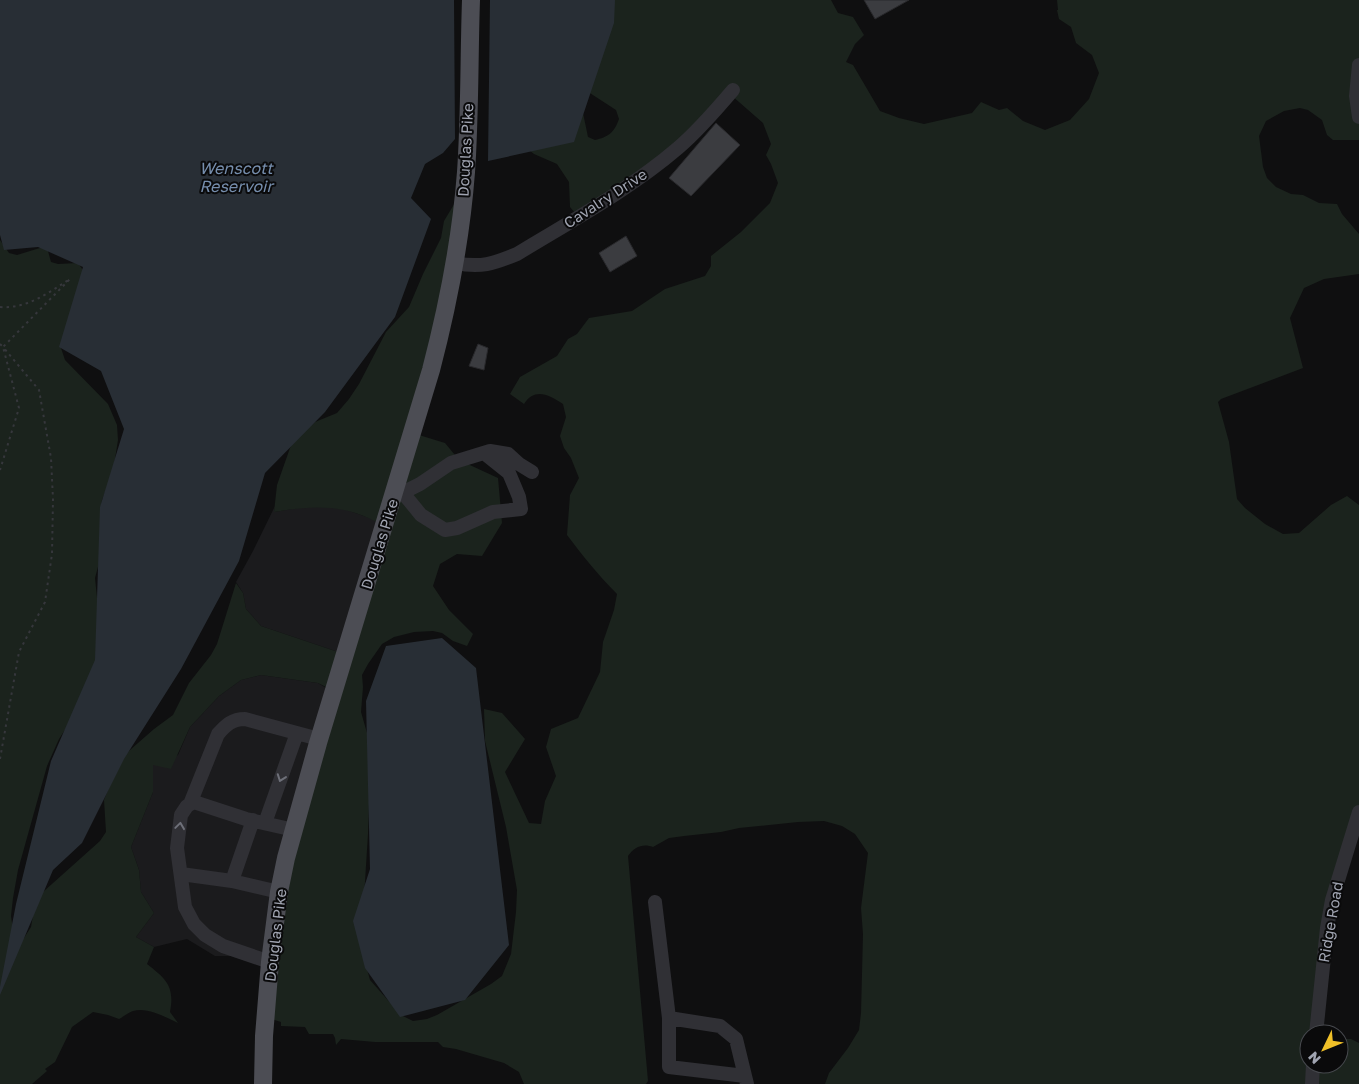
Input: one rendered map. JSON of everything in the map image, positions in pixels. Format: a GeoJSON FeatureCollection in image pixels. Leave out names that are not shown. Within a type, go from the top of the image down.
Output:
{"type":"FeatureCollection","features":[{"type":"Feature","properties":{"kind":"main road","name":"Douglas Pike"},"geometry":{"type":"LineString","coordinates":[[263,1084],[264,1036],[270,962],[279,892],[319,739],[398,495],[446,310],[455,263],[466,171],[471,0]]}},
{"type":"Feature","properties":{"kind":"street"},"geometry":{"type":"LineString","coordinates":[[1359,65],[1356,96],[1359,117]]}},
{"type":"Feature","properties":{"kind":"street","name":"Cavalry Drive"},"geometry":{"type":"LineString","coordinates":[[455,263],[478,266],[512,256],[594,207],[638,179],[678,148],[733,90]]}},
{"type":"Feature","properties":{"kind":"street"},"geometry":{"type":"LineString","coordinates":[[484,453],[509,472],[519,497],[521,509],[494,512],[457,528],[445,530],[421,515],[398,495],[420,484],[451,463],[490,451],[508,454],[532,472]]}},
{"type":"Feature","properties":{"kind":"street"},"geometry":{"type":"LineString","coordinates":[[270,962],[223,946],[205,935],[194,924],[185,907],[180,874],[177,848],[181,815],[190,804],[218,734],[225,725],[235,719],[245,719],[319,739]]}},
{"type":"Feature","properties":{"kind":"street"},"geometry":{"type":"LineString","coordinates":[[232,881],[297,733]]}},
{"type":"Feature","properties":{"kind":"street"},"geometry":{"type":"LineString","coordinates":[[190,804],[194,802],[259,822],[294,830]]}},
{"type":"Feature","properties":{"kind":"street","name":"Ridge Road"},"geometry":{"type":"LineString","coordinates":[[1317,1024],[1326,928],[1340,868],[1359,812]]}},
{"type":"Feature","properties":{"kind":"street"},"geometry":{"type":"LineString","coordinates":[[180,874],[232,881],[279,892]]}},
{"type":"Feature","properties":{"kind":"street"},"geometry":{"type":"LineString","coordinates":[[655,902],[669,1018],[669,1067],[746,1080],[736,1038],[720,1026],[669,1018]]}},
{"type":"Feature","properties":{"kind":"path"},"geometry":{"type":"LineString","coordinates":[[0,307],[14,308],[44,296],[70,279],[3,347]]}},
{"type":"Feature","properties":{"kind":"path"},"geometry":{"type":"LineString","coordinates":[[0,344],[39,390],[51,458],[53,499],[52,554],[45,602],[20,652],[0,759]]}},
{"type":"Feature","properties":{"kind":"path"},"geometry":{"type":"LineString","coordinates":[[0,470],[19,408],[3,347]]}},
{"type":"Feature","properties":{"kind":"shaded area"},"geometry":{"type":"Polygon","coordinates":[[[607,0],[831,0],[838,13],[853,17],[864,35],[855,44],[846,62],[853,65],[880,111],[924,124],[972,113],[981,102],[999,110],[1007,108],[1023,121],[1045,130],[1070,120],[1089,99],[1099,73],[1092,55],[1076,43],[1071,27],[1059,19],[1057,0],[1359,0],[1359,140],[1333,140],[1327,135],[1322,120],[1308,110],[1300,108],[1284,111],[1266,121],[1259,136],[1263,167],[1267,178],[1276,187],[1291,194],[1303,195],[1319,203],[1337,204],[1342,214],[1359,234],[1359,274],[1324,279],[1304,288],[1290,318],[1303,368],[1221,399],[1218,402],[1229,442],[1237,499],[1265,524],[1283,534],[1299,533],[1331,505],[1347,496],[1359,505],[1359,820],[1329,932],[1319,1024],[1299,1024],[1299,1074],[1349,1074],[1349,1039],[1351,1039],[1359,1043],[1359,1084],[825,1084],[829,1073],[859,1030],[863,934],[861,908],[868,853],[855,834],[842,826],[824,821],[739,828],[669,838],[653,847],[646,845],[639,847],[628,856],[648,1081],[646,1084],[524,1084],[519,1072],[504,1063],[443,1047],[438,1042],[375,1042],[341,1039],[336,1045],[333,1034],[309,1034],[305,1027],[281,1026],[281,1022],[268,1018],[272,958],[326,687],[318,683],[261,675],[241,680],[219,696],[190,727],[171,769],[153,765],[153,792],[131,847],[139,870],[141,892],[154,913],[136,937],[154,947],[147,964],[168,984],[171,996],[170,1012],[178,1023],[145,1010],[130,1012],[119,1019],[93,1012],[72,1027],[55,1062],[45,1069],[47,1071],[32,1084],[0,1084],[0,240],[9,253],[17,255],[43,247],[48,251],[51,262],[58,264],[78,263],[85,273],[61,348],[65,360],[108,404],[117,425],[118,440],[113,472],[102,500],[100,512],[102,552],[95,578],[99,617],[106,637],[84,701],[59,739],[47,766],[18,870],[13,898],[11,916],[17,943],[24,938],[31,927],[35,904],[43,892],[100,841],[106,832],[104,800],[119,762],[154,729],[173,715],[189,683],[211,655],[217,644],[236,583],[243,593],[246,609],[261,626],[347,655],[384,526],[357,514],[330,508],[303,508],[274,512],[277,485],[290,448],[296,438],[315,422],[337,413],[359,384],[386,332],[409,307],[441,238],[444,221],[459,196],[419,435],[445,443],[459,460],[498,478],[502,523],[482,556],[457,554],[440,564],[433,586],[449,610],[473,634],[467,646],[453,641],[442,633],[433,631],[414,632],[394,637],[382,644],[362,675],[361,712],[371,747],[363,913],[367,969],[370,980],[401,1015],[413,1021],[427,1019],[437,1015],[502,976],[511,954],[517,890],[506,827],[485,741],[484,709],[502,713],[525,739],[505,772],[529,823],[541,824],[545,801],[556,776],[546,747],[551,729],[578,718],[600,672],[603,642],[614,610],[617,594],[603,580],[567,535],[570,495],[579,478],[560,436],[566,417],[563,404],[553,398],[537,394],[528,399],[524,404],[510,394],[520,377],[557,356],[568,339],[577,334],[589,318],[632,311],[665,289],[705,276],[711,266],[711,256],[741,232],[770,203],[778,183],[766,155],[771,144],[763,123],[731,95],[699,134],[580,219],[570,207],[569,182],[557,164],[534,154],[524,146],[583,113],[588,137],[595,140],[610,134],[619,119],[616,110],[576,84],[607,0]]]}},
{"type":"Feature","properties":{"kind":"shaded area"},"geometry":{"type":"Polygon","coordinates":[[[275,506],[274,512],[319,506],[339,507],[375,520],[384,526],[347,655],[261,626],[246,609],[243,593],[236,582],[275,506]]]}},
{"type":"Feature","properties":{"kind":"shaded area"},"geometry":{"type":"Polygon","coordinates":[[[261,675],[318,683],[326,688],[272,958],[215,956],[187,939],[154,947],[136,937],[154,913],[141,892],[139,870],[131,847],[153,792],[153,765],[178,755],[190,727],[219,696],[241,680],[261,675]]]}},
{"type":"Feature","properties":{"kind":"water","name":"Wenscott Reservoir"},"geometry":{"type":"Polygon","coordinates":[[[0,0],[454,0],[455,139],[443,153],[425,164],[411,198],[431,219],[395,317],[325,412],[265,473],[239,561],[181,669],[124,759],[82,843],[53,870],[0,995],[16,904],[51,761],[95,660],[100,507],[124,429],[101,371],[59,347],[83,267],[38,247],[4,250],[0,235],[0,0]]]}},
{"type":"Feature","properties":{"kind":"water"},"geometry":{"type":"Polygon","coordinates":[[[490,0],[615,0],[614,23],[574,142],[488,161],[490,0]]]}},
{"type":"Feature","properties":{"kind":"water"},"geometry":{"type":"Polygon","coordinates":[[[442,638],[476,668],[509,945],[465,1000],[400,1017],[365,968],[353,921],[370,869],[366,701],[386,646],[442,638]]]}},
{"type":"Feature","properties":{"kind":"building"},"geometry":{"type":"Polygon","coordinates":[[[864,0],[909,0],[875,19],[864,0]]]}},
{"type":"Feature","properties":{"kind":"building"},"geometry":{"type":"Polygon","coordinates":[[[716,123],[740,145],[691,196],[669,178],[716,123]]]}},
{"type":"Feature","properties":{"kind":"building"},"geometry":{"type":"Polygon","coordinates":[[[626,236],[637,256],[610,272],[599,253],[626,236]]]}},
{"type":"Feature","properties":{"kind":"building"},"geometry":{"type":"Polygon","coordinates":[[[478,344],[488,348],[484,370],[469,366],[478,344]]]}}]}
